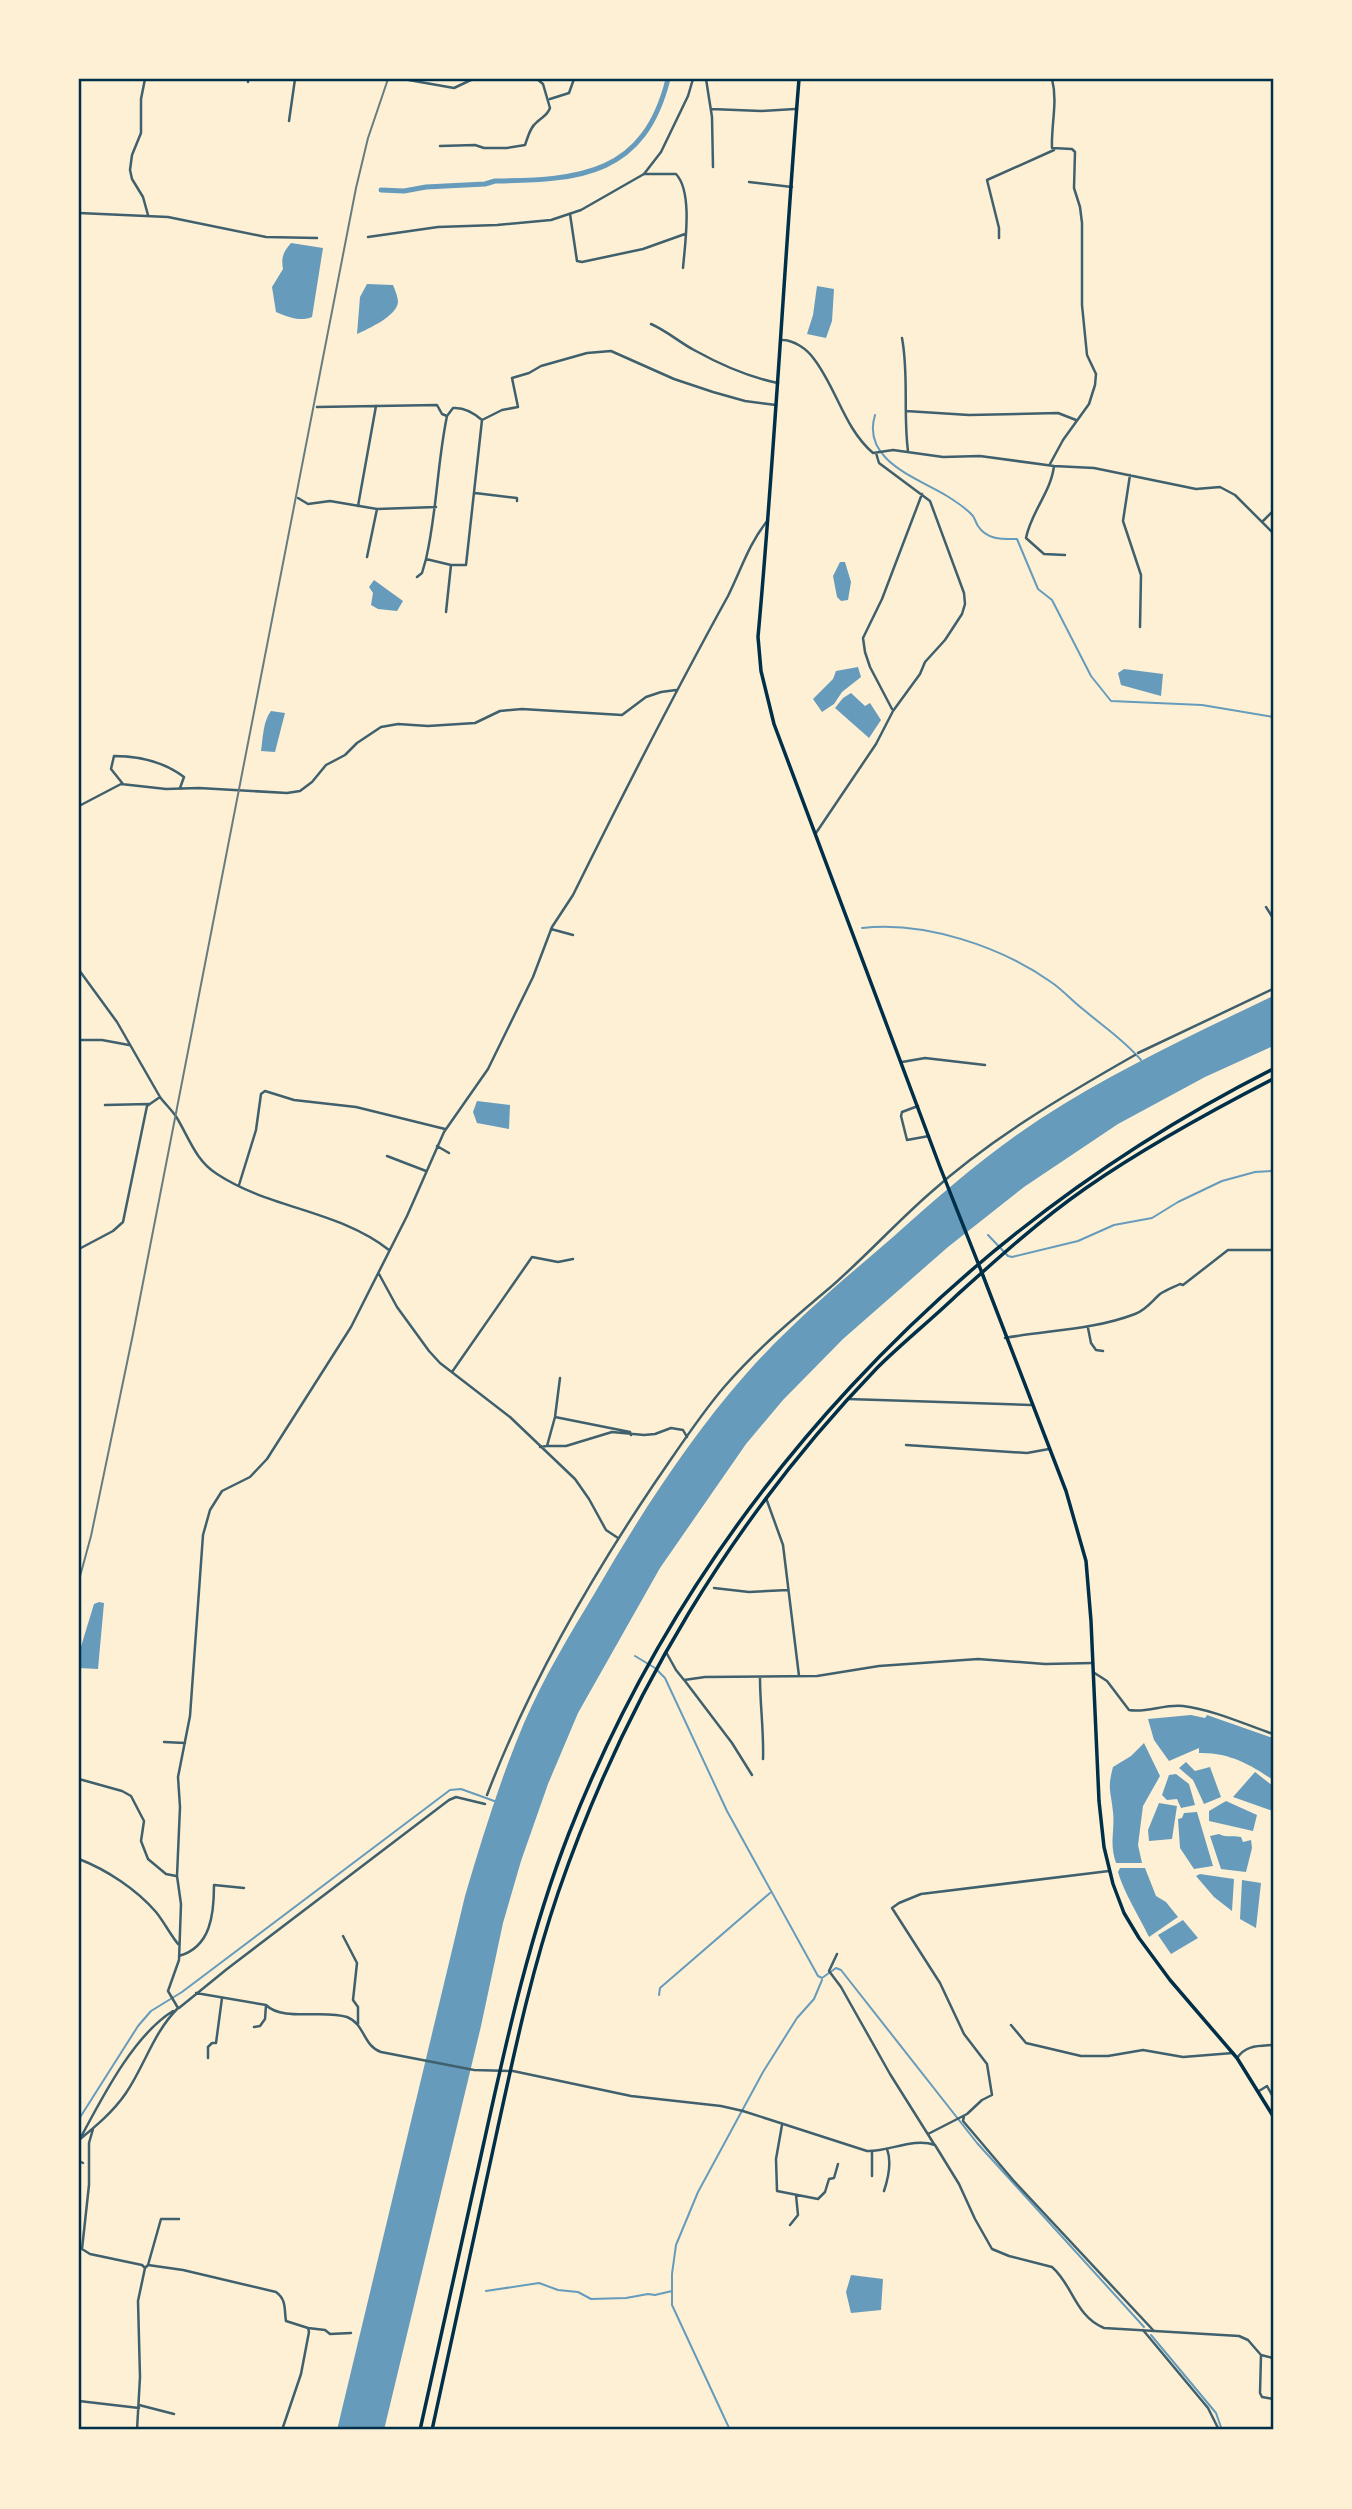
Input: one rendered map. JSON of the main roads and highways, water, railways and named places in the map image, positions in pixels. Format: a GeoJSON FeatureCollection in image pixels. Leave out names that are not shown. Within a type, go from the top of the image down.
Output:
{"type":"FeatureCollection","features":[{"type":"Feature","properties":{"kind":"main road"},"geometry":{"type":"LineString","coordinates":[[799,79],[758,637],[760,663],[774,724],[1005,1338],[1066,1492],[1086,1561],[1099,1801],[1109,1871],[1124,1913],[1170,1980],[1237,2058],[1273,2116]]}},
{"type":"Feature","properties":{"kind":"main road"},"geometry":{"type":"LineString","coordinates":[[420,2430],[527,1958],[568,1836],[600,1758],[653,1657],[749,1509],[790,1456],[895,1339],[978,1263],[1107,1166],[1187,1116],[1273,1069]]}},
{"type":"Feature","properties":{"kind":"main road"},"geometry":{"type":"LineString","coordinates":[[432,2430],[527,1998],[562,1882],[609,1765],[654,1673],[711,1577],[766,1498],[848,1399],[881,1364],[982,1273],[1050,1214],[1129,1159],[1273,1079]]}},
{"type":"Feature","properties":{"kind":"water"},"geometry":{"type":"Polygon","coordinates":[[[291,243],[323,248],[312,317],[303,319],[276,312],[272,287],[283,269],[283,255],[291,243]]]}},
{"type":"Feature","properties":{"kind":"water"},"geometry":{"type":"Polygon","coordinates":[[[367,284],[393,285],[398,302],[387,317],[357,334],[360,297],[367,284]]]}},
{"type":"Feature","properties":{"kind":"water"},"geometry":{"type":"Polygon","coordinates":[[[817,286],[834,289],[832,321],[826,338],[807,334],[817,286]]]}},
{"type":"Feature","properties":{"kind":"water"},"geometry":{"type":"Polygon","coordinates":[[[840,562],[845,562],[851,582],[848,600],[841,601],[837,597],[833,576],[840,562]]]}},
{"type":"Feature","properties":{"kind":"water"},"geometry":{"type":"Polygon","coordinates":[[[374,580],[403,601],[397,611],[378,609],[371,605],[373,593],[369,587],[374,580]]]}},
{"type":"Feature","properties":{"kind":"water"},"geometry":{"type":"Polygon","coordinates":[[[858,667],[861,677],[822,712],[813,699],[833,679],[836,671],[858,667]]]}},
{"type":"Feature","properties":{"kind":"water"},"geometry":{"type":"Polygon","coordinates":[[[1124,669],[1163,674],[1161,696],[1121,685],[1118,673],[1124,669]]]}},
{"type":"Feature","properties":{"kind":"water"},"geometry":{"type":"Polygon","coordinates":[[[851,693],[865,706],[870,703],[881,720],[869,738],[835,708],[851,693]]]}},
{"type":"Feature","properties":{"kind":"water"},"geometry":{"type":"Polygon","coordinates":[[[271,711],[285,713],[275,752],[261,751],[265,725],[271,711]]]}},
{"type":"Feature","properties":{"kind":"water"},"geometry":{"type":"Polygon","coordinates":[[[1273,996],[1273,1046],[1205,1077],[1118,1124],[1024,1187],[948,1247],[843,1339],[783,1400],[746,1444],[660,1568],[578,1713],[548,1784],[521,1861],[503,1923],[481,2026],[384,2430],[337,2430],[465,1896],[492,1809],[515,1744],[540,1689],[648,1506],[704,1425],[763,1356],[817,1303],[964,1175],[1020,1132],[1068,1101],[1155,1054],[1273,996]]]}},
{"type":"Feature","properties":{"kind":"water"},"geometry":{"type":"Polygon","coordinates":[[[477,1101],[510,1105],[509,1129],[477,1123],[473,1112],[477,1101]]]}},
{"type":"Feature","properties":{"kind":"water"},"geometry":{"type":"Polygon","coordinates":[[[104,1603],[98,1669],[79,1668],[79,1653],[94,1604],[104,1603]]]}},
{"type":"Feature","properties":{"kind":"water"},"geometry":{"type":"Polygon","coordinates":[[[1191,1715],[1205,1718],[1207,1715],[1273,1738],[1273,1780],[1238,1760],[1199,1753],[1199,1748],[1169,1761],[1154,1740],[1148,1719],[1191,1715]]]}},
{"type":"Feature","properties":{"kind":"water"},"geometry":{"type":"Polygon","coordinates":[[[1144,1743],[1160,1776],[1143,1806],[1138,1845],[1142,1863],[1116,1863],[1111,1774],[1113,1767],[1131,1756],[1144,1743]]]}},
{"type":"Feature","properties":{"kind":"water"},"geometry":{"type":"Polygon","coordinates":[[[1186,1762],[1195,1771],[1210,1767],[1221,1797],[1204,1804],[1193,1780],[1179,1768],[1186,1762]]]}},
{"type":"Feature","properties":{"kind":"water"},"geometry":{"type":"Polygon","coordinates":[[[1255,1772],[1273,1786],[1273,1811],[1233,1797],[1255,1772]]]}},
{"type":"Feature","properties":{"kind":"water"},"geometry":{"type":"Polygon","coordinates":[[[1176,1774],[1189,1784],[1195,1805],[1181,1808],[1177,1799],[1167,1800],[1162,1795],[1169,1775],[1176,1774]]]}},
{"type":"Feature","properties":{"kind":"water"},"geometry":{"type":"Polygon","coordinates":[[[1226,1801],[1257,1815],[1253,1831],[1209,1821],[1209,1811],[1226,1801]]]}},
{"type":"Feature","properties":{"kind":"water"},"geometry":{"type":"Polygon","coordinates":[[[1159,1803],[1177,1806],[1172,1839],[1149,1841],[1148,1830],[1159,1803]]]}},
{"type":"Feature","properties":{"kind":"water"},"geometry":{"type":"Polygon","coordinates":[[[1197,1812],[1213,1866],[1194,1869],[1180,1848],[1178,1819],[1182,1818],[1184,1813],[1197,1812]]]}},
{"type":"Feature","properties":{"kind":"water"},"geometry":{"type":"Polygon","coordinates":[[[1219,1834],[1241,1837],[1243,1842],[1251,1840],[1252,1848],[1246,1872],[1221,1869],[1210,1836],[1219,1834]]]}},
{"type":"Feature","properties":{"kind":"water"},"geometry":{"type":"Polygon","coordinates":[[[1120,1868],[1145,1868],[1156,1896],[1166,1902],[1178,1917],[1149,1937],[1124,1888],[1118,1872],[1120,1868]]]}},
{"type":"Feature","properties":{"kind":"water"},"geometry":{"type":"Polygon","coordinates":[[[1200,1874],[1234,1879],[1232,1911],[1214,1897],[1196,1876],[1200,1874]]]}},
{"type":"Feature","properties":{"kind":"water"},"geometry":{"type":"Polygon","coordinates":[[[1242,1880],[1261,1883],[1256,1928],[1240,1919],[1242,1880]]]}},
{"type":"Feature","properties":{"kind":"water"},"geometry":{"type":"Polygon","coordinates":[[[1183,1920],[1198,1938],[1171,1954],[1158,1935],[1183,1920]]]}},
{"type":"Feature","properties":{"kind":"water"},"geometry":{"type":"Polygon","coordinates":[[[851,2275],[883,2279],[881,2310],[851,2313],[846,2292],[851,2275]]]}},
{"type":"Feature","properties":{"kind":"waterway"},"geometry":{"type":"LineString","coordinates":[[381,190],[404,191],[495,181],[555,178],[581,174],[605,166],[625,153],[643,135],[657,111],[668,79]]}},
{"type":"Feature","properties":{"kind":"waterway"},"geometry":{"type":"LineString","coordinates":[[875,415],[873,431],[876,445],[895,466],[961,505],[986,534],[995,538],[1017,539],[1038,589],[1052,600],[1091,676],[1111,701],[1202,705],[1273,717]]}},
{"type":"Feature","properties":{"kind":"waterway"},"geometry":{"type":"LineString","coordinates":[[862,928],[911,928],[961,939],[1009,957],[1055,985],[1141,1060]]}},
{"type":"Feature","properties":{"kind":"waterway"},"geometry":{"type":"LineString","coordinates":[[988,1235],[1012,1257],[1078,1241],[1114,1225],[1152,1218],[1222,1181],[1255,1172],[1273,1171]]}},
{"type":"Feature","properties":{"kind":"waterway"},"geometry":{"type":"LineString","coordinates":[[635,1656],[655,1668],[665,1678],[727,1811],[818,1976],[822,1978],[836,1968],[841,1970],[977,2143],[1144,2327]]}},
{"type":"Feature","properties":{"kind":"waterway"},"geometry":{"type":"LineString","coordinates":[[79,2119],[138,2026],[151,2011],[182,1992],[450,1790],[461,1789],[497,1802]]}},
{"type":"Feature","properties":{"kind":"waterway"},"geometry":{"type":"LineString","coordinates":[[659,1995],[660,1988],[770,1893]]}},
{"type":"Feature","properties":{"kind":"waterway"},"geometry":{"type":"LineString","coordinates":[[730,2430],[672,2305],[676,2245],[698,2192],[763,2072],[797,2018],[814,1999],[822,1980]]}},
{"type":"Feature","properties":{"kind":"waterway"},"geometry":{"type":"LineString","coordinates":[[486,2291],[539,2283],[558,2290],[578,2292],[591,2299],[626,2298],[672,2291]]}},
{"type":"Feature","properties":{"kind":"waterway"},"geometry":{"type":"LineString","coordinates":[[1151,2335],[1216,2413],[1222,2430]]}},
{"type":"Feature","properties":{"kind":"railway"},"geometry":{"type":"LineString","coordinates":[[79,1580],[91,1536],[133,1334],[356,188],[368,138],[388,79]]}}]}
